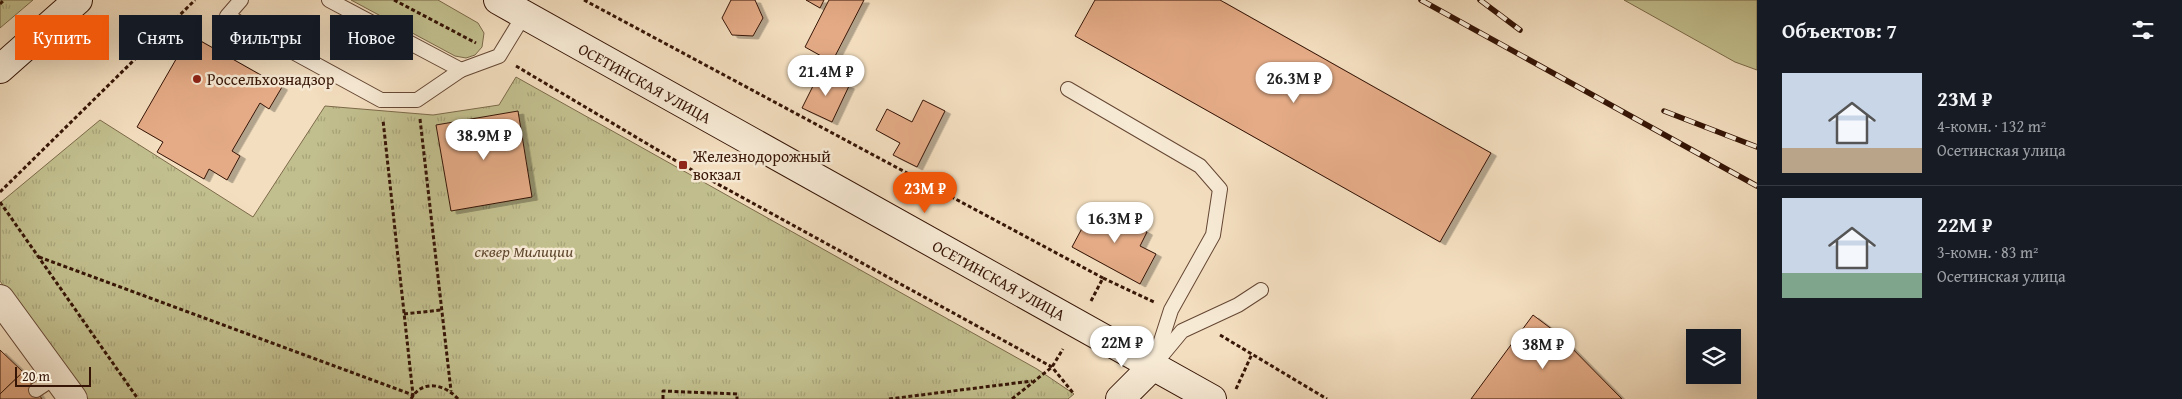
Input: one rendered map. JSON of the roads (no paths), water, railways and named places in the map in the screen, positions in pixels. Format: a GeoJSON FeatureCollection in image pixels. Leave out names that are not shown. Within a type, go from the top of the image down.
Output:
{"type":"FeatureCollection","features":[{"type":"Feature","properties":{"kind":"main road"},"geometry":{"type":"LineString","coordinates":[[0,69],[78,0]]}},
{"type":"Feature","properties":{"kind":"main road","name":"ОСЕТИНСКАЯ УЛИЦА"},"geometry":{"type":"LineString","coordinates":[[498,0],[1153,366],[1224,394]]}},
{"type":"Feature","properties":{"kind":"main road"},"geometry":{"type":"LineString","coordinates":[[0,299],[46,383],[73,399]]}},
{"type":"Feature","properties":{"kind":"main road"},"geometry":{"type":"LineString","coordinates":[[1120,399],[1153,366]]}},
{"type":"Feature","properties":{"kind":"lane"},"geometry":{"type":"LineString","coordinates":[[241,0],[227,16],[381,100],[418,100],[461,70],[499,56],[524,15]]}},
{"type":"Feature","properties":{"kind":"lane"},"geometry":{"type":"LineString","coordinates":[[329,0],[461,70]]}},
{"type":"Feature","properties":{"kind":"lane"},"geometry":{"type":"LineString","coordinates":[[1068,89],[1200,166],[1220,189],[1213,235],[1171,310],[1153,366]]}},
{"type":"Feature","properties":{"kind":"lane"},"geometry":{"type":"LineString","coordinates":[[1153,366],[1182,331],[1238,305],[1262,290]]}},
{"type":"Feature","properties":{"kind":"railway"},"geometry":{"type":"LineString","coordinates":[[1421,0],[1757,186]]}},
{"type":"Feature","properties":{"kind":"railway"},"geometry":{"type":"LineString","coordinates":[[1480,0],[1520,30]]}},
{"type":"Feature","properties":{"kind":"railway"},"geometry":{"type":"LineString","coordinates":[[1664,111],[1757,147]]}},
{"type":"Feature","properties":{"kind":"place","name":"Россельхознадзор"},"geometry":{"type":"Point","coordinates":[197,79]}},
{"type":"Feature","properties":{"kind":"place","name":"Железнодорожный вокзал"},"geometry":{"type":"Point","coordinates":[683,165]}},
{"type":"Feature","properties":{"kind":"park label","name":"сквер Милиции"},"geometry":{"type":"Point","coordinates":[524,251]}}]}
